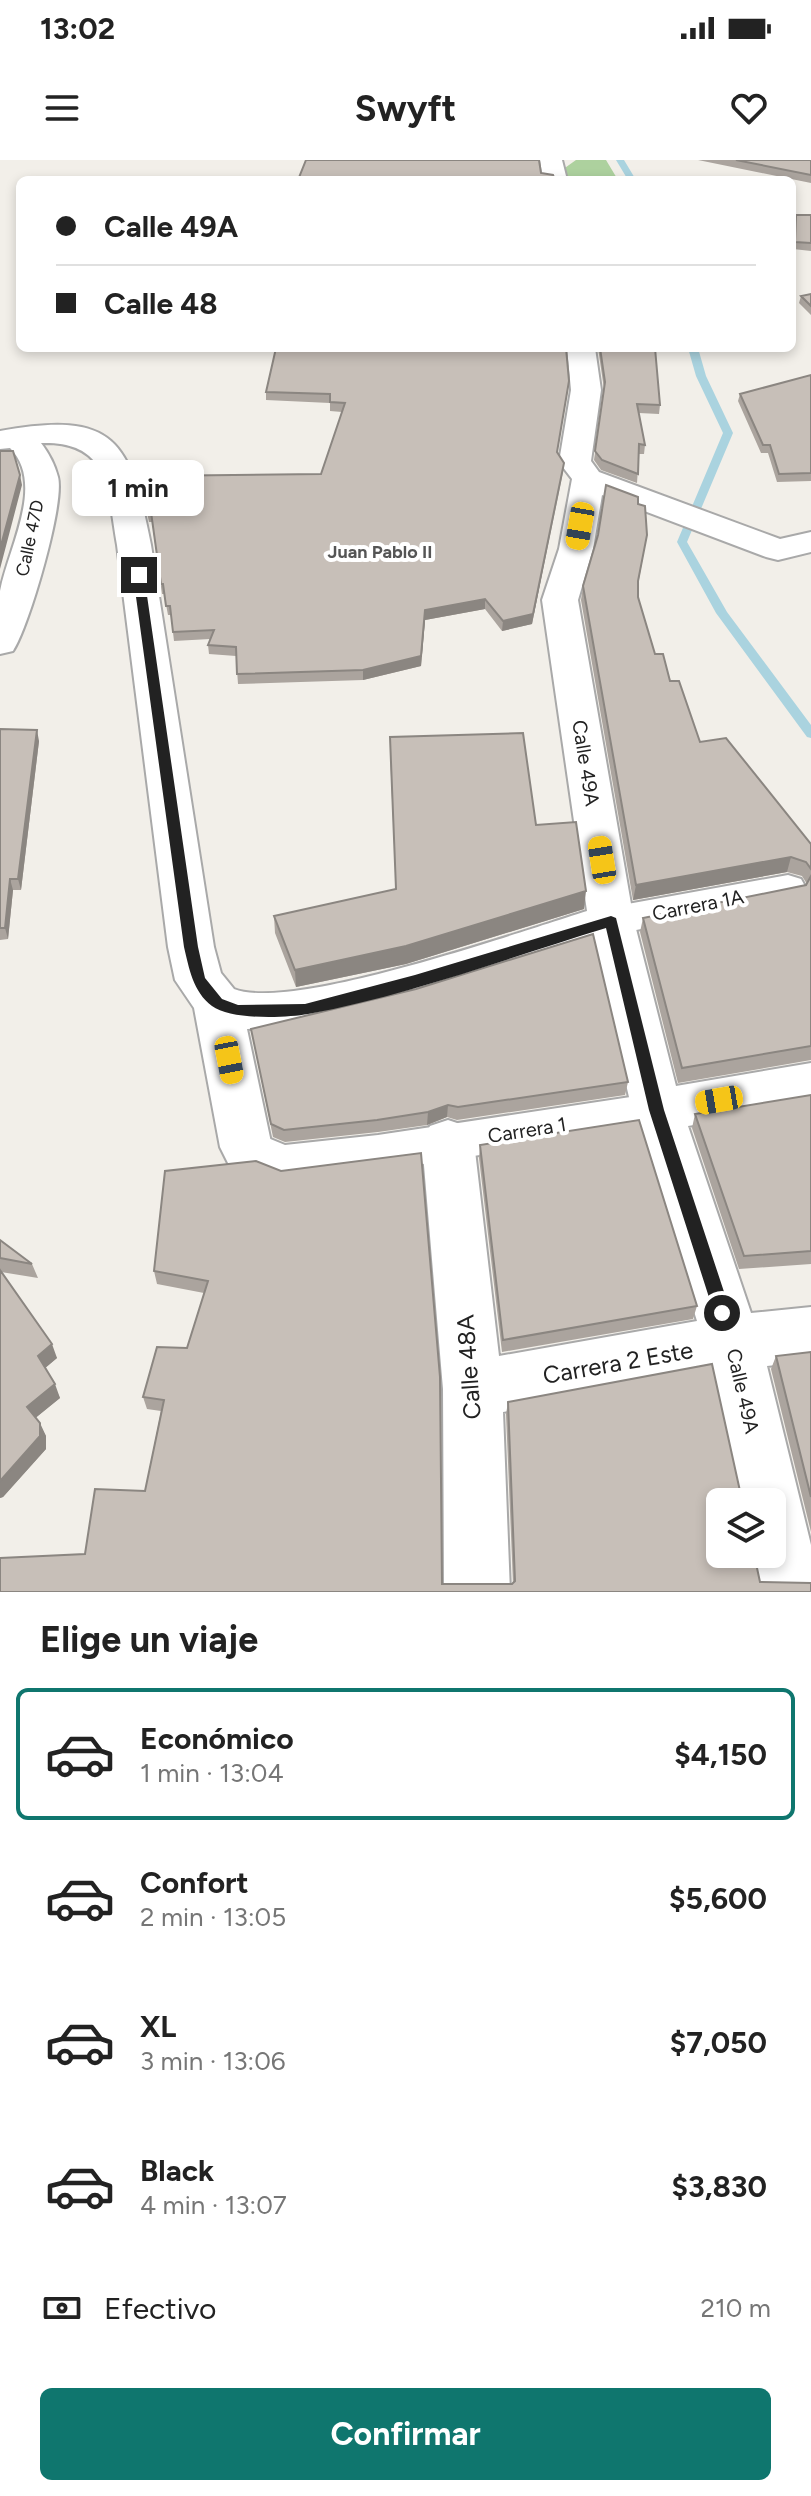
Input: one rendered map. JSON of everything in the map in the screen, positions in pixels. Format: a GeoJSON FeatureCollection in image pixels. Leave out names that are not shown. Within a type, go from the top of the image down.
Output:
{"type":"FeatureCollection","features":[{"type":"Feature","properties":{"kind":"street","name":"Calle 49A"},"geometry":{"type":"LineString","coordinates":[[581,352],[586,390],[575,462],[588,479],[576,549],[560,600],[611,921],[657,1110],[732,1342],[766,1488]]}},
{"type":"Feature","properties":{"kind":"street"},"geometry":{"type":"LineString","coordinates":[[9,438],[61,432],[96,444],[110,455],[134,545],[191,947],[199,980],[227,1006],[246,1147]]}},
{"type":"Feature","properties":{"kind":"street","name":"Calle 47D"},"geometry":{"type":"LineString","coordinates":[[0,643],[9,623],[34,535],[43,479],[32,452],[9,438]]}},
{"type":"Feature","properties":{"kind":"street"},"geometry":{"type":"LineString","coordinates":[[588,479],[778,550],[811,542]]}},
{"type":"Feature","properties":{"kind":"street","name":"Carrera 1A"},"geometry":{"type":"LineString","coordinates":[[227,1006],[305,1009],[415,981],[611,921],[788,888]]}},
{"type":"Feature","properties":{"kind":"street","name":"Carrera 1"},"geometry":{"type":"LineString","coordinates":[[246,1147],[282,1164],[448,1142],[811,1084]]}},
{"type":"Feature","properties":{"kind":"street","name":"Calle 48A"},"geometry":{"type":"LineString","coordinates":[[448,1142],[473,1389],[477,1592]]}},
{"type":"Feature","properties":{"kind":"street","name":"Carrera 2 Este"},"geometry":{"type":"LineString","coordinates":[[473,1389],[732,1342],[811,1334]]}},
{"type":"Feature","properties":{"kind":"street"},"geometry":{"type":"LineString","coordinates":[[784,1568],[790,1592]]}},
{"type":"Feature","properties":{"kind":"green space"},"geometry":{"type":"Polygon","coordinates":[[[576,160],[606,160],[616,176],[564,176],[562,170],[576,160]]]}},
{"type":"Feature","properties":{"kind":"building"},"geometry":{"type":"Polygon","coordinates":[[[306,160],[539,160],[541,173],[553,176],[300,176],[306,160]]]}},
{"type":"Feature","properties":{"kind":"building"},"geometry":{"type":"Polygon","coordinates":[[[736,160],[811,160],[811,175],[736,160]]]}},
{"type":"Feature","properties":{"kind":"building"},"geometry":{"type":"Polygon","coordinates":[[[796,215],[811,215],[811,243],[796,242],[796,215]]]}},
{"type":"Feature","properties":{"kind":"building"},"geometry":{"type":"Polygon","coordinates":[[[811,294],[811,306],[801,296],[811,294]]]}},
{"type":"Feature","properties":{"kind":"building"},"geometry":{"type":"Polygon","coordinates":[[[275,352],[566,352],[569,381],[557,452],[564,463],[533,614],[503,621],[485,599],[425,610],[421,656],[363,670],[237,674],[236,647],[208,645],[214,630],[173,632],[170,606],[166,606],[161,584],[151,512],[148,512],[144,498],[145,476],[321,474],[345,403],[330,402],[330,394],[266,392],[275,352]]]}},
{"type":"Feature","properties":{"kind":"building"},"geometry":{"type":"Polygon","coordinates":[[[601,352],[655,352],[660,405],[637,404],[645,445],[639,444],[638,474],[602,460],[595,451],[605,382],[601,352]]]}},
{"type":"Feature","properties":{"kind":"building"},"geometry":{"type":"Polygon","coordinates":[[[811,375],[811,473],[779,474],[770,445],[763,445],[740,394],[811,375]]]}},
{"type":"Feature","properties":{"kind":"building"},"geometry":{"type":"Polygon","coordinates":[[[0,451],[13,451],[20,475],[0,549],[0,451]]]}},
{"type":"Feature","properties":{"kind":"building"},"geometry":{"type":"Polygon","coordinates":[[[606,485],[638,497],[638,504],[645,506],[647,535],[638,597],[655,654],[663,654],[670,681],[679,681],[700,742],[726,738],[811,844],[811,869],[806,862],[791,857],[636,885],[583,586],[598,535],[606,485]]]}},
{"type":"Feature","properties":{"kind":"building"},"geometry":{"type":"Polygon","coordinates":[[[0,729],[37,730],[18,879],[10,879],[5,928],[0,928],[0,729]]]}},
{"type":"Feature","properties":{"kind":"building"},"geometry":{"type":"Polygon","coordinates":[[[523,733],[536,825],[576,822],[586,891],[406,946],[295,970],[274,916],[396,889],[390,737],[523,733]]]}},
{"type":"Feature","properties":{"kind":"building"},"geometry":{"type":"Polygon","coordinates":[[[811,876],[811,1046],[682,1068],[643,918],[806,885],[811,876]]]}},
{"type":"Feature","properties":{"kind":"building"},"geometry":{"type":"Polygon","coordinates":[[[593,934],[628,1082],[458,1107],[448,1105],[428,1112],[377,1120],[284,1130],[271,1124],[251,1029],[416,989],[593,934]]]}},
{"type":"Feature","properties":{"kind":"building"},"geometry":{"type":"Polygon","coordinates":[[[811,1095],[811,1251],[744,1256],[695,1114],[811,1095]]]}},
{"type":"Feature","properties":{"kind":"building"},"geometry":{"type":"Polygon","coordinates":[[[639,1120],[697,1306],[503,1340],[480,1145],[639,1120]]]}},
{"type":"Feature","properties":{"kind":"building"},"geometry":{"type":"Polygon","coordinates":[[[421,1153],[440,1377],[442,1584],[512,1584],[515,1581],[508,1402],[712,1364],[739,1488],[706,1488],[706,1568],[757,1568],[760,1582],[811,1583],[811,1592],[0,1592],[0,1558],[85,1554],[95,1489],[145,1491],[164,1400],[143,1397],[157,1347],[187,1348],[208,1281],[154,1271],[165,1171],[256,1161],[281,1171],[421,1153]]]}},
{"type":"Feature","properties":{"kind":"building"},"geometry":{"type":"Polygon","coordinates":[[[0,1240],[32,1264],[0,1258],[0,1240]]]}},
{"type":"Feature","properties":{"kind":"building"},"geometry":{"type":"Polygon","coordinates":[[[0,1270],[52,1344],[38,1356],[55,1384],[27,1407],[40,1423],[40,1436],[0,1481],[0,1270]]]}},
{"type":"Feature","properties":{"kind":"building"},"geometry":{"type":"Polygon","coordinates":[[[811,1352],[811,1497],[776,1356],[811,1352]]]}},
{"type":"Feature","properties":{"kind":"waterway"},"geometry":{"type":"LineString","coordinates":[[620,160],[630,176]]}},
{"type":"Feature","properties":{"kind":"waterway"},"geometry":{"type":"LineString","coordinates":[[694,352],[701,376],[728,433],[682,542],[722,613],[811,734]]}},
{"type":"Feature","properties":{"kind":"district","name":"Juan Pablo II"},"geometry":{"type":"Point","coordinates":[380,552]}},
{"type":"Feature","properties":{"kind":"route"},"geometry":{"type":"LineString","coordinates":[[139,575],[191,947],[199,980],[217,1002],[237,1010],[273,1012],[305,1009],[415,981],[611,921],[657,1110],[722,1313]]}}]}
